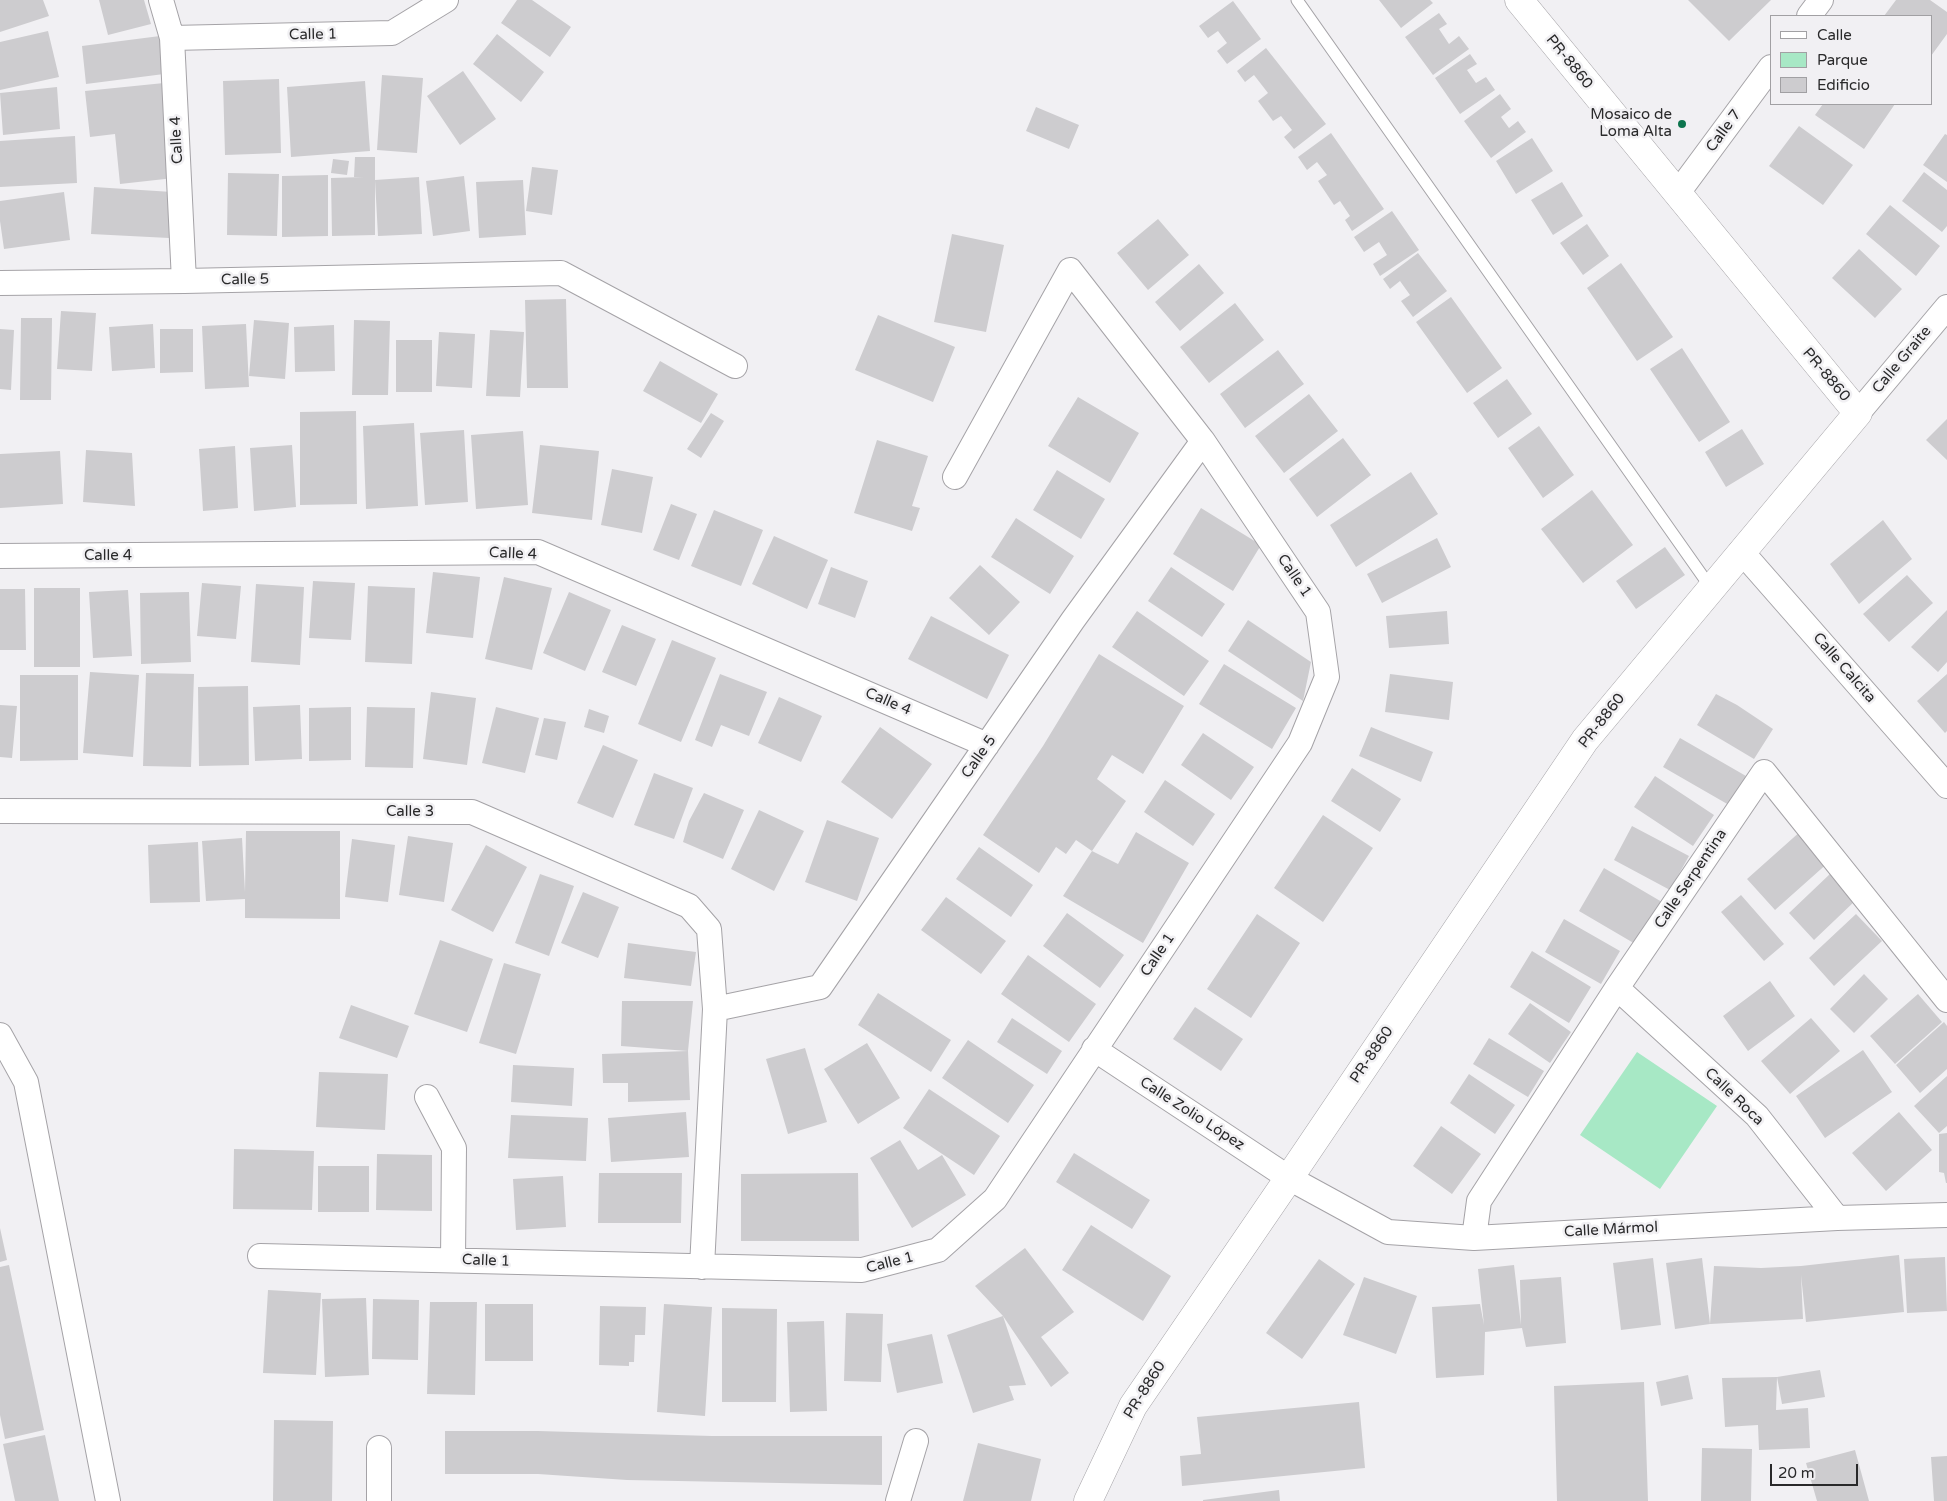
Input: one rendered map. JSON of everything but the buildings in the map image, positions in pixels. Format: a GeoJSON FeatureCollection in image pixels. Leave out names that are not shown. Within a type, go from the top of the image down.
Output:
{"type":"FeatureCollection","features":[{"type":"Feature","properties":{"kind":"street","name":"Calle 4"},"geometry":{"type":"LineString","coordinates":[[161,0],[172,38],[184,281]]}},
{"type":"Feature","properties":{"kind":"street","name":"Calle 1"},"geometry":{"type":"LineString","coordinates":[[172,38],[392,32],[446,0]]}},
{"type":"Feature","properties":{"kind":"street","name":"PR-8860"},"geometry":{"type":"LineString","coordinates":[[1088,1501],[1133,1406],[1585,740],[1858,413],[1519,0]]}},
{"type":"Feature","properties":{"kind":"street"},"geometry":{"type":"LineString","coordinates":[[1810,15],[1821,0]]}},
{"type":"Feature","properties":{"kind":"street","name":"Calle 7"},"geometry":{"type":"LineString","coordinates":[[1677,194],[1770,69]]}},
{"type":"Feature","properties":{"kind":"street","name":"Calle 1"},"geometry":{"type":"LineString","coordinates":[[260,1256],[862,1270],[938,1250],[995,1199],[1300,743],[1326,677],[1318,612],[1203,441],[1070,270],[956,476]]}},
{"type":"Feature","properties":{"kind":"street","name":"Calle 5"},"geometry":{"type":"LineString","coordinates":[[0,283],[562,273],[735,366]]}},
{"type":"Feature","properties":{"kind":"street","name":"Calle Graite"},"geometry":{"type":"LineString","coordinates":[[1858,413],[1947,307]]}},
{"type":"Feature","properties":{"kind":"street","name":"Calle 5"},"geometry":{"type":"LineString","coordinates":[[715,1009],[820,987],[1073,620],[1203,441]]}},
{"type":"Feature","properties":{"kind":"street","name":"Calle Calcita"},"geometry":{"type":"LineString","coordinates":[[1741,551],[1947,786]]}},
{"type":"Feature","properties":{"kind":"street","name":"Calle 4"},"geometry":{"type":"LineString","coordinates":[[0,556],[538,552],[987,745]]}},
{"type":"Feature","properties":{"kind":"street","name":"Calle Serpentina"},"geometry":{"type":"LineString","coordinates":[[1474,1238],[1480,1201],[1617,988],[1764,772],[1947,1000]]}},
{"type":"Feature","properties":{"kind":"street","name":"Calle 3"},"geometry":{"type":"LineString","coordinates":[[0,810],[472,812],[689,906],[709,929],[715,1009],[702,1267]]}},
{"type":"Feature","properties":{"kind":"street","name":"Calle Roca"},"geometry":{"type":"LineString","coordinates":[[1617,988],[1757,1116],[1837,1218]]}},
{"type":"Feature","properties":{"kind":"street"},"geometry":{"type":"LineString","coordinates":[[0,1035],[26,1082],[108,1501]]}},
{"type":"Feature","properties":{"kind":"street","name":"Calle Zolio López"},"geometry":{"type":"LineString","coordinates":[[1094,1049],[1289,1178]]}},
{"type":"Feature","properties":{"kind":"street"},"geometry":{"type":"LineString","coordinates":[[427,1097],[454,1148],[453,1260]]}},
{"type":"Feature","properties":{"kind":"street","name":"Calle Mármol"},"geometry":{"type":"LineString","coordinates":[[1289,1178],[1388,1232],[1474,1238],[1837,1218],[1947,1215]]}},
{"type":"Feature","properties":{"kind":"street"},"geometry":{"type":"LineString","coordinates":[[898,1501],[916,1441]]}},
{"type":"Feature","properties":{"kind":"street"},"geometry":{"type":"LineString","coordinates":[[379,1448],[379,1501]]}},
{"type":"Feature","properties":{"kind":"lane"},"geometry":{"type":"LineString","coordinates":[[1297,0],[1711,588]]}},
{"type":"Feature","properties":{"kind":"green space"},"geometry":{"type":"Polygon","coordinates":[[[1637,1052],[1717,1106],[1660,1189],[1580,1135],[1637,1052]]]}},
{"type":"Feature","properties":{"kind":"place","name":"Mosaico de Loma Alta"},"geometry":{"type":"Point","coordinates":[1682,124]}}]}
